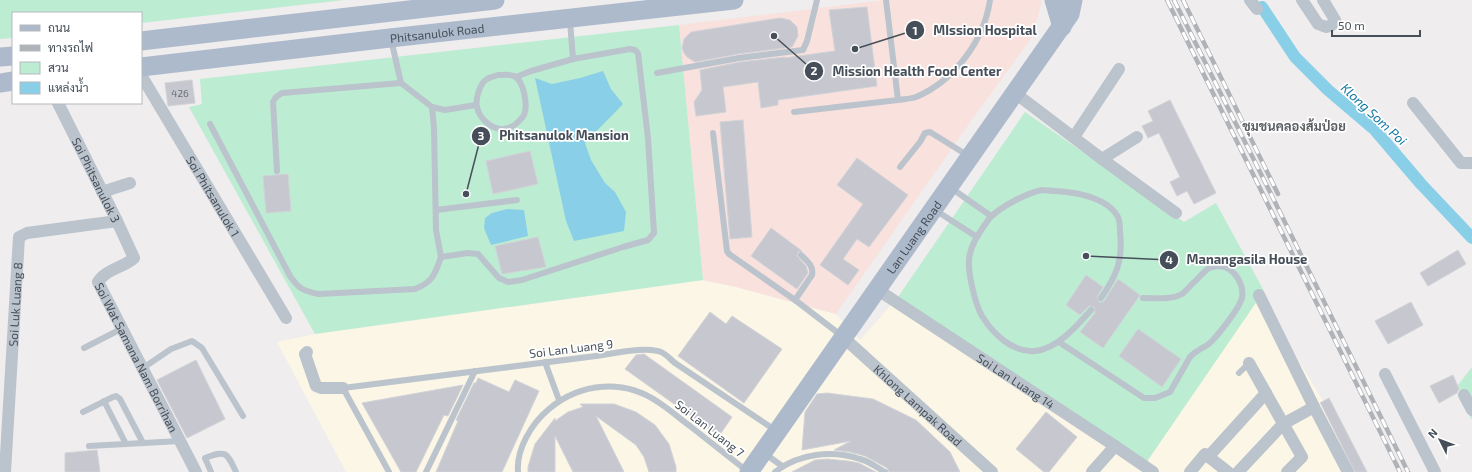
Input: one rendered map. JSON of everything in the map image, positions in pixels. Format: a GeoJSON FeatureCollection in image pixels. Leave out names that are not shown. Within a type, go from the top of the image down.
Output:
{"type":"FeatureCollection","features":[{"type":"Feature","properties":{"kind":"main road","name":"Phitsanulok Road"},"geometry":{"type":"LineString","coordinates":[[142,41],[495,0]]}},
{"type":"Feature","properties":{"kind":"main road","name":"Phitsanulok Road"},"geometry":{"type":"LineString","coordinates":[[142,67],[734,0]]}},
{"type":"Feature","properties":{"kind":"main road"},"geometry":{"type":"LineString","coordinates":[[1054,0],[1068,14]]}},
{"type":"Feature","properties":{"kind":"main road","name":"Lan Luang Road"},"geometry":{"type":"LineString","coordinates":[[749,472],[950,187],[1068,14],[1086,0]]}},
{"type":"Feature","properties":{"kind":"main road"},"geometry":{"type":"LineString","coordinates":[[0,57],[12,56]]}},
{"type":"Feature","properties":{"kind":"main road"},"geometry":{"type":"LineString","coordinates":[[0,83],[12,81]]}},
{"type":"Feature","properties":{"kind":"street"},"geometry":{"type":"LineString","coordinates":[[1302,0],[1318,24],[1326,28],[1332,25],[1335,20],[1323,0]]}},
{"type":"Feature","properties":{"kind":"street"},"geometry":{"type":"LineString","coordinates":[[1074,137],[1119,69]]}},
{"type":"Feature","properties":{"kind":"street","name":"Soi Phitsanulok 1"},"geometry":{"type":"LineString","coordinates":[[142,76],[286,318]]}},
{"type":"Feature","properties":{"kind":"street"},"geometry":{"type":"LineString","coordinates":[[1015,93],[1176,213]]}},
{"type":"Feature","properties":{"kind":"street"},"geometry":{"type":"LineString","coordinates":[[1413,103],[1454,157],[1461,163],[1472,163]]}},
{"type":"Feature","properties":{"kind":"street","name":"Soi Phitsanulok 3"},"geometry":{"type":"LineString","coordinates":[[58,104],[134,258]]}},
{"type":"Feature","properties":{"kind":"street"},"geometry":{"type":"LineString","coordinates":[[1102,159],[1137,138]]}},
{"type":"Feature","properties":{"kind":"street"},"geometry":{"type":"LineString","coordinates":[[102,192],[130,183]]}},
{"type":"Feature","properties":{"kind":"street","name":"Soi Luk Luang 8"},"geometry":{"type":"LineString","coordinates":[[5,472],[19,238],[27,233],[117,222]]}},
{"type":"Feature","properties":{"kind":"street","name":"Soi Wat Samana Nam Borrihan"},"geometry":{"type":"LineString","coordinates":[[134,258],[130,262],[102,276],[98,282],[196,472]]}},
{"type":"Feature","properties":{"kind":"street","name":"Soi Lan Luang 14"},"geometry":{"type":"LineString","coordinates":[[878,290],[1153,472]]}},
{"type":"Feature","properties":{"kind":"street"},"geometry":{"type":"LineString","coordinates":[[1259,295],[1348,472]]}},
{"type":"Feature","properties":{"kind":"street","name":"Khlong Lampak Road"},"geometry":{"type":"LineString","coordinates":[[844,338],[992,472]]}},
{"type":"Feature","properties":{"kind":"street"},"geometry":{"type":"LineString","coordinates":[[308,352],[305,354],[316,386],[321,388],[343,388]]}},
{"type":"Feature","properties":{"kind":"street"},"geometry":{"type":"LineString","coordinates":[[1249,363],[1302,457],[1287,472]]}},
{"type":"Feature","properties":{"kind":"street"},"geometry":{"type":"LineString","coordinates":[[1385,374],[1435,472]]}},
{"type":"Feature","properties":{"kind":"street"},"geometry":{"type":"LineString","coordinates":[[1209,456],[1266,393]]}},
{"type":"Feature","properties":{"kind":"street"},"geometry":{"type":"LineString","coordinates":[[1464,395],[1472,410]]}},
{"type":"Feature","properties":{"kind":"street"},"geometry":{"type":"LineString","coordinates":[[1238,472],[1283,424],[1314,407]]}},
{"type":"Feature","properties":{"kind":"street"},"geometry":{"type":"LineString","coordinates":[[1092,472],[1115,446]]}},
{"type":"Feature","properties":{"kind":"street"},"geometry":{"type":"LineString","coordinates":[[1190,472],[1204,454],[1209,456],[1228,472]]}},
{"type":"Feature","properties":{"kind":"lane"},"geometry":{"type":"LineString","coordinates":[[657,73],[739,58],[803,50],[807,41],[817,0]]}},
{"type":"Feature","properties":{"kind":"lane"},"geometry":{"type":"LineString","coordinates":[[886,0],[898,100]]}},
{"type":"Feature","properties":{"kind":"lane"},"geometry":{"type":"LineString","coordinates":[[794,112],[915,97],[937,86],[950,74],[974,44],[983,27],[990,0]]}},
{"type":"Feature","properties":{"kind":"lane"},"geometry":{"type":"LineString","coordinates":[[570,18],[573,59]]}},
{"type":"Feature","properties":{"kind":"lane"},"geometry":{"type":"LineString","coordinates":[[390,38],[401,83],[432,107],[445,110],[476,105]]}},
{"type":"Feature","properties":{"kind":"lane"},"geometry":{"type":"LineString","coordinates":[[441,257],[468,253],[478,254],[499,278],[508,282],[522,280],[648,240],[654,233],[648,138],[638,53],[635,50],[630,49],[573,59],[531,71],[516,77]]}},
{"type":"Feature","properties":{"kind":"lane"},"geometry":{"type":"LineString","coordinates":[[498,75],[511,75],[516,77],[522,85],[526,101],[524,115],[514,126],[508,129],[493,128],[480,116],[476,105],[479,89],[486,80],[498,75]]}},
{"type":"Feature","properties":{"kind":"lane"},"geometry":{"type":"LineString","coordinates":[[277,171],[273,102],[276,97],[282,93],[401,83]]}},
{"type":"Feature","properties":{"kind":"lane"},"geometry":{"type":"LineString","coordinates":[[210,124],[296,285],[304,291],[319,294],[415,289],[426,284],[435,274],[441,257],[436,230],[434,128],[432,107]]}},
{"type":"Feature","properties":{"kind":"lane"},"geometry":{"type":"LineString","coordinates":[[900,166],[920,142],[925,133],[930,132],[970,157]]}},
{"type":"Feature","properties":{"kind":"lane"},"geometry":{"type":"LineString","coordinates":[[714,133],[727,251],[729,254],[795,300],[844,338]]}},
{"type":"Feature","properties":{"kind":"lane"},"geometry":{"type":"LineString","coordinates":[[950,187],[991,216]]}},
{"type":"Feature","properties":{"kind":"lane"},"geometry":{"type":"LineString","coordinates":[[1091,310],[1080,323],[1059,342],[1036,351],[1021,350],[1008,344],[995,332],[982,315],[970,280],[969,258],[977,237],[991,216],[992,217],[1012,202],[1042,190],[1071,192],[1098,200],[1109,208],[1118,218],[1122,245],[1118,271],[1100,298]]}},
{"type":"Feature","properties":{"kind":"lane"},"geometry":{"type":"LineString","coordinates":[[436,210],[517,200]]}},
{"type":"Feature","properties":{"kind":"lane"},"geometry":{"type":"LineString","coordinates":[[934,209],[977,237]]}},
{"type":"Feature","properties":{"kind":"lane"},"geometry":{"type":"LineString","coordinates":[[795,300],[812,275],[813,271],[801,255]]}},
{"type":"Feature","properties":{"kind":"lane"},"geometry":{"type":"LineString","coordinates":[[1059,342],[1144,398],[1155,398],[1170,392],[1194,352],[1209,344],[1220,332],[1242,298],[1242,292],[1240,282],[1234,272],[1226,267],[1218,266],[1209,268],[1182,294],[1166,298],[1144,298]]}},
{"type":"Feature","properties":{"kind":"lane"},"geometry":{"type":"LineString","coordinates":[[84,348],[123,328]]}},
{"type":"Feature","properties":{"kind":"lane"},"geometry":{"type":"LineString","coordinates":[[143,368],[171,349],[192,341],[202,348],[243,416]]}},
{"type":"Feature","properties":{"kind":"lane","name":"Soi Lan Luang 9"},"geometry":{"type":"LineString","coordinates":[[343,388],[632,350],[656,350],[664,353],[675,364],[777,432]]}},
{"type":"Feature","properties":{"kind":"lane"},"geometry":{"type":"LineString","coordinates":[[545,362],[559,400]]}},
{"type":"Feature","properties":{"kind":"lane"},"geometry":{"type":"LineString","coordinates":[[1239,373],[1249,363]]}},
{"type":"Feature","properties":{"kind":"lane"},"geometry":{"type":"LineString","coordinates":[[426,472],[475,371]]}},
{"type":"Feature","properties":{"kind":"lane","name":"Soi Lan Luang 7"},"geometry":{"type":"LineString","coordinates":[[513,472],[530,430],[541,415],[559,400],[576,392],[593,387],[608,386],[623,387],[638,391],[658,402],[749,472]]}},
{"type":"Feature","properties":{"kind":"lane"},"geometry":{"type":"LineString","coordinates":[[343,388],[388,472]]}},
{"type":"Feature","properties":{"kind":"lane"},"geometry":{"type":"LineString","coordinates":[[83,412],[116,396],[120,399],[143,442]]}},
{"type":"Feature","properties":{"kind":"lane"},"geometry":{"type":"LineString","coordinates":[[104,401],[126,444]]}},
{"type":"Feature","properties":{"kind":"lane"},"geometry":{"type":"LineString","coordinates":[[89,446],[180,441]]}},
{"type":"Feature","properties":{"kind":"lane"},"geometry":{"type":"LineString","coordinates":[[763,452],[782,466]]}},
{"type":"Feature","properties":{"kind":"lane"},"geometry":{"type":"LineString","coordinates":[[211,472],[205,458],[217,453],[224,453],[230,458],[236,472]]}},
{"type":"Feature","properties":{"kind":"lane"},"geometry":{"type":"LineString","coordinates":[[775,472],[782,466],[808,456],[835,453],[862,459],[885,472]]}},
{"type":"Feature","properties":{"kind":"lane"},"geometry":{"type":"LineString","coordinates":[[517,464],[518,472]]}},
{"type":"Feature","properties":{"kind":"shaded area"},"geometry":{"type":"Polygon","coordinates":[[[884,0],[1042,0],[1033,36],[971,121],[836,314],[736,287],[703,280],[679,25],[884,0]]]}},
{"type":"Feature","properties":{"kind":"shaded area"},"geometry":{"type":"Polygon","coordinates":[[[703,280],[736,287],[836,314],[860,340],[898,297],[1259,295],[1366,472],[346,472],[277,342],[315,334],[703,280]]]}},
{"type":"Feature","properties":{"kind":"green space"},"geometry":{"type":"Polygon","coordinates":[[[0,0],[344,0],[142,23],[142,12],[12,12],[12,38],[0,39],[0,0]]]}},
{"type":"Feature","properties":{"kind":"green space"},"geometry":{"type":"Polygon","coordinates":[[[679,25],[703,280],[315,334],[189,107],[202,104],[200,79],[679,25]]]}},
{"type":"Feature","properties":{"kind":"green space"},"geometry":{"type":"Polygon","coordinates":[[[1025,112],[1184,222],[1216,203],[1264,291],[1146,463],[898,297],[1025,112]]]}},
{"type":"Feature","properties":{"kind":"green space"},"geometry":{"type":"Polygon","coordinates":[[[1472,367],[1472,420],[1464,406],[1458,385],[1472,367]]]}},
{"type":"Feature","properties":{"kind":"water"},"geometry":{"type":"Polygon","coordinates":[[[603,71],[611,89],[623,104],[585,143],[591,160],[605,183],[615,192],[626,212],[624,231],[574,241],[566,221],[535,78],[552,84],[603,71]]]}},
{"type":"Feature","properties":{"kind":"water"},"geometry":{"type":"Polygon","coordinates":[[[507,209],[524,210],[528,236],[491,245],[484,228],[485,218],[492,213],[507,209]]]}},
{"type":"Feature","properties":{"kind":"building"},"geometry":{"type":"Polygon","coordinates":[[[867,7],[877,86],[778,100],[778,105],[761,108],[758,82],[723,87],[726,112],[696,116],[694,102],[702,90],[700,70],[740,62],[835,51],[829,10],[867,7]]]}},
{"type":"Feature","properties":{"kind":"building"},"geometry":{"type":"Polygon","coordinates":[[[780,18],[790,20],[797,27],[798,36],[792,47],[738,54],[695,62],[687,57],[682,48],[684,39],[691,32],[780,18]]]}},
{"type":"Feature","properties":{"kind":"building"},"geometry":{"type":"Polygon","coordinates":[[[192,80],[195,103],[168,106],[165,83],[192,80]]]}},
{"type":"Feature","properties":{"kind":"building"},"geometry":{"type":"Polygon","coordinates":[[[1170,100],[1216,193],[1194,204],[1187,191],[1177,196],[1170,182],[1180,177],[1159,133],[1148,138],[1142,126],[1153,121],[1148,111],[1170,100]]]}},
{"type":"Feature","properties":{"kind":"building"},"geometry":{"type":"Polygon","coordinates":[[[743,120],[752,237],[730,239],[720,122],[743,120]]]}},
{"type":"Feature","properties":{"kind":"building"},"geometry":{"type":"Polygon","coordinates":[[[530,151],[538,184],[493,194],[486,161],[530,151]]]}},
{"type":"Feature","properties":{"kind":"building"},"geometry":{"type":"Polygon","coordinates":[[[857,158],[908,195],[869,247],[857,239],[843,259],[859,270],[848,285],[820,265],[863,204],[837,185],[857,158]]]}},
{"type":"Feature","properties":{"kind":"building"},"geometry":{"type":"Polygon","coordinates":[[[288,174],[291,211],[266,213],[263,176],[288,174]]]}},
{"type":"Feature","properties":{"kind":"building"},"geometry":{"type":"Polygon","coordinates":[[[771,228],[802,251],[798,252],[797,256],[806,266],[808,273],[797,289],[751,256],[771,228]]]}},
{"type":"Feature","properties":{"kind":"building"},"geometry":{"type":"Polygon","coordinates":[[[538,237],[546,267],[502,274],[495,246],[538,237]]]}},
{"type":"Feature","properties":{"kind":"building"},"geometry":{"type":"Polygon","coordinates":[[[1458,250],[1466,264],[1428,286],[1420,273],[1458,250]]]}},
{"type":"Feature","properties":{"kind":"building"},"geometry":{"type":"Polygon","coordinates":[[[1086,275],[1103,287],[1097,297],[1099,302],[1103,302],[1105,300],[1118,279],[1140,295],[1103,348],[1080,332],[1095,313],[1094,307],[1089,306],[1080,315],[1066,305],[1086,275]]]}},
{"type":"Feature","properties":{"kind":"building"},"geometry":{"type":"Polygon","coordinates":[[[1411,302],[1423,325],[1388,344],[1375,321],[1411,302]]]}},
{"type":"Feature","properties":{"kind":"building"},"geometry":{"type":"Polygon","coordinates":[[[710,312],[726,324],[732,316],[782,349],[744,403],[678,356],[710,312]]]}},
{"type":"Feature","properties":{"kind":"building"},"geometry":{"type":"Polygon","coordinates":[[[1138,329],[1181,359],[1162,387],[1119,356],[1138,329]]]}},
{"type":"Feature","properties":{"kind":"building"},"geometry":{"type":"Polygon","coordinates":[[[644,354],[732,417],[719,436],[625,369],[636,355],[644,354]]]}},
{"type":"Feature","properties":{"kind":"building"},"geometry":{"type":"Polygon","coordinates":[[[196,360],[225,419],[187,438],[157,380],[196,360]]]}},
{"type":"Feature","properties":{"kind":"building"},"geometry":{"type":"Polygon","coordinates":[[[1453,375],[1459,389],[1457,393],[1439,403],[1430,386],[1453,375]]]}},
{"type":"Feature","properties":{"kind":"building"},"geometry":{"type":"Polygon","coordinates":[[[478,378],[509,392],[515,380],[539,391],[502,472],[436,472],[458,421],[456,420],[474,383],[476,383],[478,378]]]}},
{"type":"Feature","properties":{"kind":"building"},"geometry":{"type":"Polygon","coordinates":[[[463,385],[448,416],[444,415],[416,472],[401,472],[362,403],[463,385]]]}},
{"type":"Feature","properties":{"kind":"building"},"geometry":{"type":"Polygon","coordinates":[[[827,393],[873,399],[916,420],[950,452],[960,472],[889,472],[887,468],[865,456],[834,450],[851,441],[802,450],[805,412],[817,394],[827,393]]]}},
{"type":"Feature","properties":{"kind":"building"},"geometry":{"type":"Polygon","coordinates":[[[1329,398],[1367,472],[1355,472],[1320,403],[1329,398]]]}},
{"type":"Feature","properties":{"kind":"building"},"geometry":{"type":"Polygon","coordinates":[[[580,404],[614,404],[636,412],[655,425],[669,444],[676,467],[676,472],[649,472],[644,457],[636,445],[596,416],[624,472],[573,472],[555,436],[555,472],[528,472],[528,467],[535,444],[555,418],[555,421],[568,412],[583,407],[580,404]]]}},
{"type":"Feature","properties":{"kind":"building"},"geometry":{"type":"Polygon","coordinates":[[[1046,412],[1077,437],[1049,472],[1044,472],[1016,449],[1046,412]]]}},
{"type":"Feature","properties":{"kind":"building"},"geometry":{"type":"Polygon","coordinates":[[[97,450],[100,472],[65,472],[65,453],[97,450]]]}},
{"type":"Feature","properties":{"kind":"building"},"geometry":{"type":"Polygon","coordinates":[[[827,459],[859,463],[876,472],[792,472],[815,460],[827,459]]]}},
{"type":"Feature","properties":{"kind":"waterway","name":"Klong Som Poi"},"geometry":{"type":"LineString","coordinates":[[1262,7],[1295,57],[1328,90],[1375,130],[1421,184],[1472,238]]}},
{"type":"Feature","properties":{"kind":"railway"},"geometry":{"type":"LineString","coordinates":[[1167,0],[1400,472]]}},
{"type":"Feature","properties":{"kind":"railway"},"geometry":{"type":"LineString","coordinates":[[1174,0],[1408,472]]}},
{"type":"Feature","properties":{"kind":"railway"},"geometry":{"type":"LineString","coordinates":[[1183,0],[1278,194]]}},
{"type":"Feature","properties":{"kind":"place","name":"Mission Health Food Center"},"geometry":{"type":"Point","coordinates":[774,36]}},
{"type":"Feature","properties":{"kind":"place","name":"MIssion Hospital"},"geometry":{"type":"Point","coordinates":[855,49]}},
{"type":"Feature","properties":{"kind":"place","name":"Phitsanulok Mansion"},"geometry":{"type":"Point","coordinates":[466,194]}},
{"type":"Feature","properties":{"kind":"place","name":"Manangasila House"},"geometry":{"type":"Point","coordinates":[1086,256]}},
{"type":"Feature","properties":{"kind":"district","name":"ชุมชนคลองส้มป่อย"},"geometry":{"type":"Point","coordinates":[1294,126]}}]}
